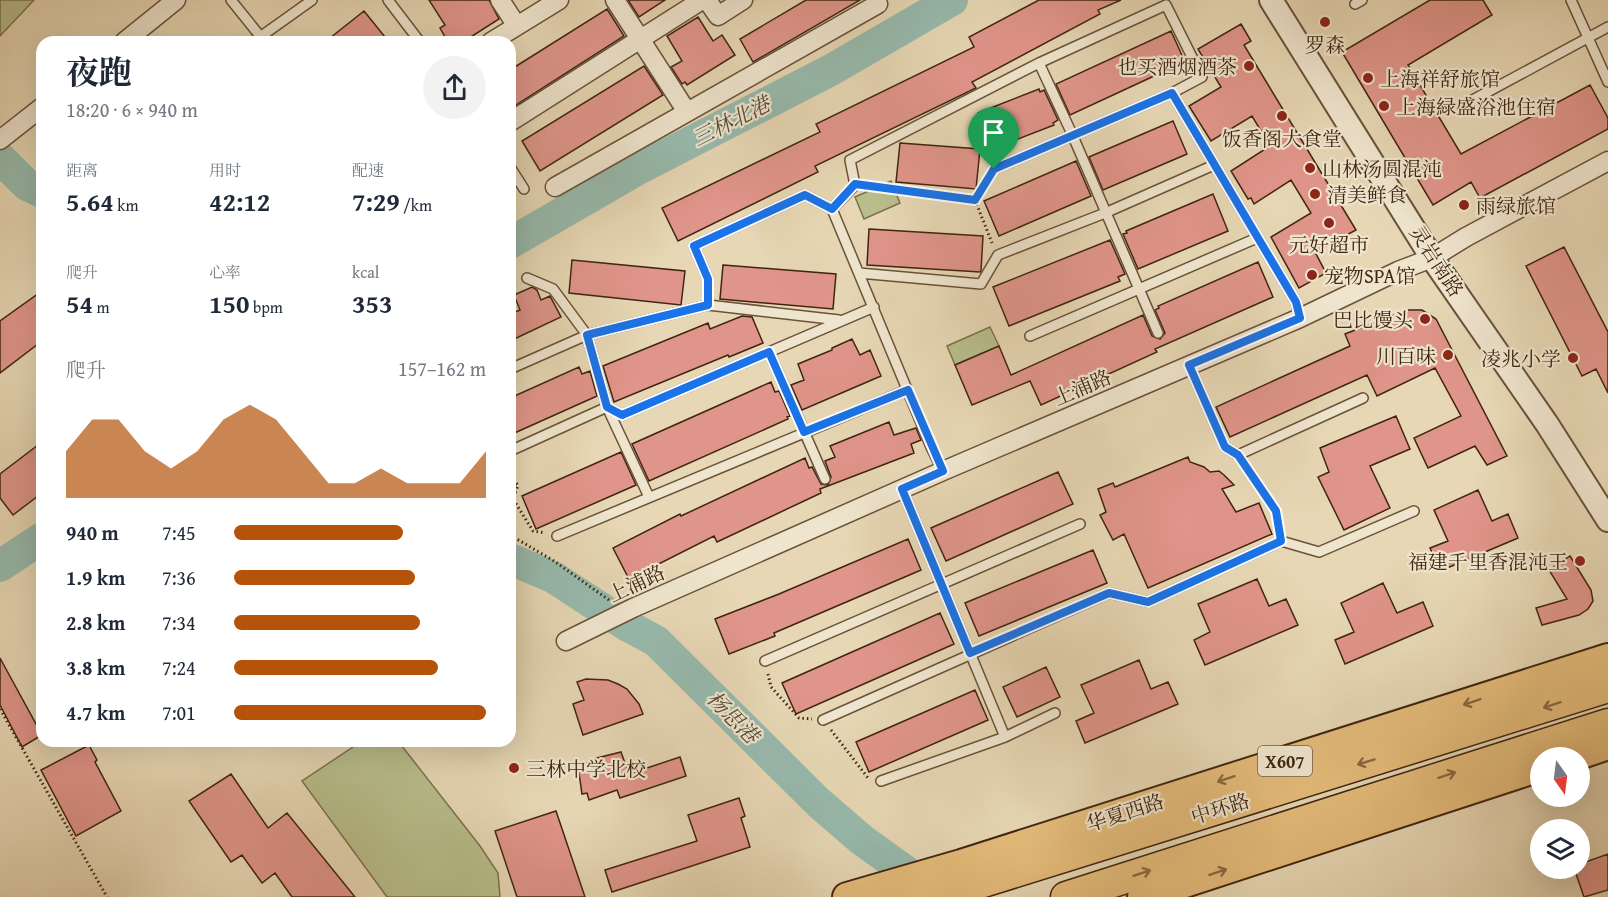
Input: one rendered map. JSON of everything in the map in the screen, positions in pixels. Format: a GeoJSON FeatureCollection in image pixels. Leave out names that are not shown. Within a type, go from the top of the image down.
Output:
{"type":"FeatureCollection","features":[{"type":"Feature","properties":{"kind":"highway","name":"中环路"},"geometry":{"type":"LineString","coordinates":[[935,897],[1608,687]]}},
{"type":"Feature","properties":{"kind":"highway","name":"中环路"},"geometry":{"type":"LineString","coordinates":[[1066,897],[1608,724]]}},
{"type":"Feature","properties":{"kind":"highway"},"geometry":{"type":"LineString","coordinates":[[878,897],[1243,800]]}},
{"type":"Feature","properties":{"kind":"main road","name":"华夏西路"},"geometry":{"type":"LineString","coordinates":[[848,897],[961,864],[1608,658]]}},
{"type":"Feature","properties":{"kind":"main road"},"geometry":{"type":"LineString","coordinates":[[1590,751],[1608,745]]}},
{"type":"Feature","properties":{"kind":"main road"},"geometry":{"type":"LineString","coordinates":[[1142,897],[1530,770]]}},
{"type":"Feature","properties":{"kind":"street"},"geometry":{"type":"LineString","coordinates":[[131,36],[176,0]]}},
{"type":"Feature","properties":{"kind":"street"},"geometry":{"type":"LineString","coordinates":[[500,0],[517,26]]}},
{"type":"Feature","properties":{"kind":"street"},"geometry":{"type":"LineString","coordinates":[[501,36],[559,0]]}},
{"type":"Feature","properties":{"kind":"street"},"geometry":{"type":"LineString","coordinates":[[615,0],[687,112]]}},
{"type":"Feature","properties":{"kind":"street"},"geometry":{"type":"LineString","coordinates":[[516,118],[702,0]]}},
{"type":"Feature","properties":{"kind":"street"},"geometry":{"type":"LineString","coordinates":[[707,0],[717,16],[743,0]]}},
{"type":"Feature","properties":{"kind":"street","name":"灵岩南路"},"geometry":{"type":"LineString","coordinates":[[1271,0],[1432,258],[1547,424],[1608,520]]}},
{"type":"Feature","properties":{"kind":"street"},"geometry":{"type":"LineString","coordinates":[[555,187],[878,4]]}},
{"type":"Feature","properties":{"kind":"street"},"geometry":{"type":"LineString","coordinates":[[6,136],[36,112]]}},
{"type":"Feature","properties":{"kind":"street","name":"上浦路"},"geometry":{"type":"LineString","coordinates":[[566,641],[633,608],[902,489],[1300,318],[1398,271],[1432,258],[1466,237],[1608,161]]}},
{"type":"Feature","properties":{"kind":"lane"},"geometry":{"type":"LineString","coordinates":[[231,0],[254,36]]}},
{"type":"Feature","properties":{"kind":"lane"},"geometry":{"type":"LineString","coordinates":[[260,36],[312,0]]}},
{"type":"Feature","properties":{"kind":"lane"},"geometry":{"type":"LineString","coordinates":[[388,0],[415,36]]}},
{"type":"Feature","properties":{"kind":"lane"},"geometry":{"type":"LineString","coordinates":[[1571,0],[1608,82]]}},
{"type":"Feature","properties":{"kind":"lane"},"geometry":{"type":"LineString","coordinates":[[832,209],[855,184],[850,160],[1039,63],[1166,5],[1202,77],[1172,93],[994,169]]}},
{"type":"Feature","properties":{"kind":"lane"},"geometry":{"type":"LineString","coordinates":[[1467,103],[1608,27]]}},
{"type":"Feature","properties":{"kind":"lane"},"geometry":{"type":"LineString","coordinates":[[1039,63],[1158,333]]}},
{"type":"Feature","properties":{"kind":"lane"},"geometry":{"type":"LineString","coordinates":[[1172,93],[1296,302],[1300,318]]}},
{"type":"Feature","properties":{"kind":"lane"},"geometry":{"type":"LineString","coordinates":[[859,273],[981,284],[998,255],[1105,213],[1214,165]]}},
{"type":"Feature","properties":{"kind":"lane"},"geometry":{"type":"LineString","coordinates":[[516,176],[524,189]]}},
{"type":"Feature","properties":{"kind":"lane"},"geometry":{"type":"LineString","coordinates":[[708,305],[708,279],[694,246],[805,195],[832,209],[943,471]]}},
{"type":"Feature","properties":{"kind":"lane"},"geometry":{"type":"LineString","coordinates":[[1030,336],[1257,238]]}},
{"type":"Feature","properties":{"kind":"lane"},"geometry":{"type":"LineString","coordinates":[[527,278],[553,289],[587,335],[607,407],[649,497]]}},
{"type":"Feature","properties":{"kind":"lane"},"geometry":{"type":"LineString","coordinates":[[516,366],[587,335],[708,305],[842,321]]}},
{"type":"Feature","properties":{"kind":"lane"},"geometry":{"type":"LineString","coordinates":[[607,407],[622,415],[874,307]]}},
{"type":"Feature","properties":{"kind":"lane"},"geometry":{"type":"LineString","coordinates":[[769,352],[825,479]]}},
{"type":"Feature","properties":{"kind":"lane"},"geometry":{"type":"LineString","coordinates":[[1189,365],[1225,447],[1238,455],[1363,398]]}},
{"type":"Feature","properties":{"kind":"lane"},"geometry":{"type":"LineString","coordinates":[[557,536],[908,390]]}},
{"type":"Feature","properties":{"kind":"lane"},"geometry":{"type":"LineString","coordinates":[[516,448],[607,407]]}},
{"type":"Feature","properties":{"kind":"lane"},"geometry":{"type":"LineString","coordinates":[[902,489],[1005,737]]}},
{"type":"Feature","properties":{"kind":"lane"},"geometry":{"type":"LineString","coordinates":[[823,720],[1109,593],[1148,602],[1281,541],[1319,552],[1414,511]]}},
{"type":"Feature","properties":{"kind":"lane"},"geometry":{"type":"LineString","coordinates":[[765,661],[1080,524]]}},
{"type":"Feature","properties":{"kind":"lane"},"geometry":{"type":"LineString","coordinates":[[881,781],[1005,737],[1055,713]]}},
{"type":"Feature","properties":{"kind":"path"},"geometry":{"type":"LineString","coordinates":[[975,200],[994,169]]}},
{"type":"Feature","properties":{"kind":"path"},"geometry":{"type":"LineString","coordinates":[[855,184],[975,200]]}},
{"type":"Feature","properties":{"kind":"path"},"geometry":{"type":"LineString","coordinates":[[975,200],[998,255]]}},
{"type":"Feature","properties":{"kind":"path"},"geometry":{"type":"LineString","coordinates":[[1238,455],[1276,511],[1281,541]]}},
{"type":"Feature","properties":{"kind":"path"},"geometry":{"type":"LineString","coordinates":[[516,504],[533,531],[557,536]]}},
{"type":"Feature","properties":{"kind":"path"},"geometry":{"type":"LineString","coordinates":[[516,539],[554,561],[615,605]]}},
{"type":"Feature","properties":{"kind":"path"},"geometry":{"type":"LineString","coordinates":[[0,709],[107,897]]}},
{"type":"Feature","properties":{"kind":"green space"},"geometry":{"type":"Polygon","coordinates":[[[0,0],[34,0],[0,36],[0,0]]]}},
{"type":"Feature","properties":{"kind":"green space"},"geometry":{"type":"Polygon","coordinates":[[[891,181],[900,203],[864,219],[855,197],[891,181]]]}},
{"type":"Feature","properties":{"kind":"green space"},"geometry":{"type":"Polygon","coordinates":[[[990,327],[999,346],[955,365],[947,346],[990,327]]]}},
{"type":"Feature","properties":{"kind":"green space"},"geometry":{"type":"Polygon","coordinates":[[[353,747],[403,747],[480,846],[498,873],[500,897],[387,897],[302,781],[353,747]]]}},
{"type":"Feature","properties":{"kind":"building"},"geometry":{"type":"Polygon","coordinates":[[[429,0],[489,0],[499,19],[472,36],[445,36],[440,28],[445,25],[429,0]]]}},
{"type":"Feature","properties":{"kind":"building"},"geometry":{"type":"Polygon","coordinates":[[[628,0],[665,0],[639,17],[628,0]]]}},
{"type":"Feature","properties":{"kind":"building"},"geometry":{"type":"Polygon","coordinates":[[[806,0],[860,0],[753,62],[740,39],[806,0]]]}},
{"type":"Feature","properties":{"kind":"building"},"geometry":{"type":"Polygon","coordinates":[[[1039,0],[1121,0],[1098,10],[1100,14],[972,82],[976,88],[815,166],[818,172],[678,241],[662,208],[820,132],[816,124],[974,47],[969,37],[1039,0]]]}},
{"type":"Feature","properties":{"kind":"building"},"geometry":{"type":"Polygon","coordinates":[[[1430,0],[1483,0],[1492,15],[1408,65],[1461,154],[1590,85],[1608,118],[1608,129],[1480,198],[1471,182],[1433,205],[1342,52],[1430,0]]]}},
{"type":"Feature","properties":{"kind":"building"},"geometry":{"type":"Polygon","coordinates":[[[607,9],[624,36],[516,105],[516,66],[607,9]]]}},
{"type":"Feature","properties":{"kind":"building"},"geometry":{"type":"Polygon","coordinates":[[[364,11],[384,36],[333,36],[364,11]]]}},
{"type":"Feature","properties":{"kind":"building"},"geometry":{"type":"Polygon","coordinates":[[[698,17],[713,41],[722,35],[735,55],[687,85],[685,82],[682,84],[671,67],[682,61],[667,36],[698,17]]]}},
{"type":"Feature","properties":{"kind":"building"},"geometry":{"type":"Polygon","coordinates":[[[1241,24],[1251,41],[1244,45],[1356,230],[1315,252],[1326,273],[1299,288],[1271,237],[1311,213],[1291,180],[1254,204],[1251,198],[1248,199],[1231,171],[1270,146],[1252,116],[1211,141],[1189,106],[1221,87],[1198,49],[1241,24]]]}},
{"type":"Feature","properties":{"kind":"building"},"geometry":{"type":"Polygon","coordinates":[[[1171,31],[1185,62],[1167,70],[1164,65],[1152,71],[1154,76],[1070,115],[1056,84],[1171,31]]]}},
{"type":"Feature","properties":{"kind":"building"},"geometry":{"type":"Polygon","coordinates":[[[644,66],[663,95],[540,171],[522,141],[644,66]]]}},
{"type":"Feature","properties":{"kind":"building"},"geometry":{"type":"Polygon","coordinates":[[[1039,89],[1040,92],[1044,90],[1058,120],[1053,123],[1054,125],[992,149],[978,113],[1039,89]]]}},
{"type":"Feature","properties":{"kind":"building"},"geometry":{"type":"Polygon","coordinates":[[[1173,121],[1187,154],[1103,190],[1089,157],[1173,121]]]}},
{"type":"Feature","properties":{"kind":"building"},"geometry":{"type":"Polygon","coordinates":[[[900,143],[980,149],[976,189],[896,182],[900,143]]]}},
{"type":"Feature","properties":{"kind":"building"},"geometry":{"type":"Polygon","coordinates":[[[1076,161],[1091,196],[999,236],[984,201],[1076,161]]]}},
{"type":"Feature","properties":{"kind":"building"},"geometry":{"type":"Polygon","coordinates":[[[1213,194],[1228,231],[1138,269],[1123,234],[1127,233],[1126,231],[1213,194]]]}},
{"type":"Feature","properties":{"kind":"building"},"geometry":{"type":"Polygon","coordinates":[[[869,229],[983,236],[981,271],[867,265],[869,229]]]}},
{"type":"Feature","properties":{"kind":"building"},"geometry":{"type":"Polygon","coordinates":[[[1110,240],[1125,274],[1118,277],[1120,281],[1009,326],[993,287],[1110,240]]]}},
{"type":"Feature","properties":{"kind":"building"},"geometry":{"type":"Polygon","coordinates":[[[1564,247],[1608,332],[1608,393],[1596,369],[1582,376],[1526,266],[1564,247]]]}},
{"type":"Feature","properties":{"kind":"building"},"geometry":{"type":"Polygon","coordinates":[[[572,260],[685,271],[681,305],[569,293],[572,260]]]}},
{"type":"Feature","properties":{"kind":"building"},"geometry":{"type":"Polygon","coordinates":[[[1258,262],[1273,297],[1155,349],[1157,352],[1041,405],[1030,381],[972,405],[955,365],[999,346],[1011,375],[1143,315],[1152,336],[1160,339],[1165,333],[1155,310],[1159,308],[1158,306],[1258,262]]]}},
{"type":"Feature","properties":{"kind":"building"},"geometry":{"type":"Polygon","coordinates":[[[723,265],[836,274],[833,309],[720,299],[723,265]]]}},
{"type":"Feature","properties":{"kind":"building"},"geometry":{"type":"Polygon","coordinates":[[[532,287],[537,290],[541,300],[550,296],[561,317],[516,338],[516,312],[520,310],[516,294],[532,287]]]}},
{"type":"Feature","properties":{"kind":"building"},"geometry":{"type":"Polygon","coordinates":[[[36,295],[36,346],[0,373],[0,321],[36,295]]]}},
{"type":"Feature","properties":{"kind":"building"},"geometry":{"type":"Polygon","coordinates":[[[1407,310],[1422,310],[1436,319],[1507,456],[1487,465],[1475,446],[1428,468],[1414,438],[1461,416],[1435,368],[1377,396],[1367,375],[1230,437],[1216,407],[1350,346],[1345,334],[1407,310]]]}},
{"type":"Feature","properties":{"kind":"building"},"geometry":{"type":"Polygon","coordinates":[[[742,316],[752,317],[763,343],[614,402],[603,366],[708,323],[710,329],[742,316]]]}},
{"type":"Feature","properties":{"kind":"building"},"geometry":{"type":"Polygon","coordinates":[[[852,339],[860,355],[870,350],[881,376],[802,410],[791,385],[804,380],[798,364],[852,339]]]}},
{"type":"Feature","properties":{"kind":"building"},"geometry":{"type":"Polygon","coordinates":[[[579,367],[582,374],[590,371],[597,396],[516,432],[516,395],[579,367]]]}},
{"type":"Feature","properties":{"kind":"building"},"geometry":{"type":"Polygon","coordinates":[[[771,382],[775,392],[779,391],[790,416],[787,417],[788,419],[649,481],[632,444],[771,382]]]}},
{"type":"Feature","properties":{"kind":"building"},"geometry":{"type":"Polygon","coordinates":[[[1396,416],[1410,449],[1370,466],[1390,508],[1344,530],[1318,477],[1329,472],[1320,448],[1396,416]]]}},
{"type":"Feature","properties":{"kind":"building"},"geometry":{"type":"Polygon","coordinates":[[[889,422],[894,435],[916,428],[921,440],[911,444],[914,453],[820,489],[821,493],[717,542],[714,536],[629,579],[613,548],[680,514],[681,516],[805,458],[809,468],[812,467],[821,484],[828,485],[831,477],[825,461],[835,457],[830,446],[889,422]]]}},
{"type":"Feature","properties":{"kind":"building"},"geometry":{"type":"Polygon","coordinates":[[[36,447],[36,498],[13,515],[0,498],[0,474],[36,447]]]}},
{"type":"Feature","properties":{"kind":"building"},"geometry":{"type":"Polygon","coordinates":[[[621,452],[636,485],[536,529],[522,496],[621,452]]]}},
{"type":"Feature","properties":{"kind":"building"},"geometry":{"type":"Polygon","coordinates":[[[1188,457],[1190,462],[1210,472],[1219,471],[1234,485],[1222,489],[1236,512],[1259,503],[1272,534],[1148,588],[1124,534],[1113,540],[1100,515],[1106,512],[1098,489],[1113,483],[1115,487],[1188,457]]]}},
{"type":"Feature","properties":{"kind":"building"},"geometry":{"type":"Polygon","coordinates":[[[1058,472],[1073,504],[946,561],[931,528],[1058,472]]]}},
{"type":"Feature","properties":{"kind":"building"},"geometry":{"type":"Polygon","coordinates":[[[1478,490],[1492,521],[1508,514],[1518,538],[1440,571],[1430,548],[1448,541],[1434,510],[1478,490]]]}},
{"type":"Feature","properties":{"kind":"building"},"geometry":{"type":"Polygon","coordinates":[[[908,539],[921,570],[774,633],[775,636],[729,654],[715,619],[908,539]]]}},
{"type":"Feature","properties":{"kind":"building"},"geometry":{"type":"Polygon","coordinates":[[[1093,550],[1107,583],[979,636],[965,603],[1093,550]]]}},
{"type":"Feature","properties":{"kind":"building"},"geometry":{"type":"Polygon","coordinates":[[[1570,556],[1591,590],[1593,601],[1588,609],[1579,615],[1542,625],[1536,608],[1567,599],[1549,570],[1570,556]]]}},
{"type":"Feature","properties":{"kind":"building"},"geometry":{"type":"Polygon","coordinates":[[[1257,579],[1269,606],[1286,599],[1298,625],[1205,665],[1194,640],[1210,632],[1198,604],[1257,579]]]}},
{"type":"Feature","properties":{"kind":"building"},"geometry":{"type":"Polygon","coordinates":[[[1383,583],[1397,613],[1423,602],[1433,626],[1345,664],[1335,640],[1354,632],[1341,603],[1383,583]]]}},
{"type":"Feature","properties":{"kind":"building"},"geometry":{"type":"Polygon","coordinates":[[[940,613],[954,644],[796,714],[782,683],[940,613]]]}},
{"type":"Feature","properties":{"kind":"building"},"geometry":{"type":"Polygon","coordinates":[[[0,658],[36,724],[36,739],[22,747],[0,705],[0,658]]]}},
{"type":"Feature","properties":{"kind":"building"},"geometry":{"type":"Polygon","coordinates":[[[1139,660],[1151,689],[1168,682],[1178,704],[1085,743],[1076,721],[1094,713],[1081,685],[1139,660]]]}},
{"type":"Feature","properties":{"kind":"building"},"geometry":{"type":"Polygon","coordinates":[[[1046,667],[1060,697],[1017,717],[1003,687],[1046,667]]]}},
{"type":"Feature","properties":{"kind":"building"},"geometry":{"type":"Polygon","coordinates":[[[586,679],[608,680],[627,689],[639,704],[643,714],[583,735],[573,704],[584,700],[577,682],[586,679]]]}},
{"type":"Feature","properties":{"kind":"building"},"geometry":{"type":"Polygon","coordinates":[[[975,690],[988,720],[869,772],[856,742],[975,690]]]}},
{"type":"Feature","properties":{"kind":"building"},"geometry":{"type":"Polygon","coordinates":[[[85,747],[90,747],[97,760],[95,762],[121,811],[76,836],[41,770],[85,747]]]}},
{"type":"Feature","properties":{"kind":"building"},"geometry":{"type":"Polygon","coordinates":[[[621,752],[629,774],[680,757],[686,776],[620,798],[617,790],[589,800],[587,793],[582,794],[579,773],[583,765],[593,759],[621,752]]]}},
{"type":"Feature","properties":{"kind":"building"},"geometry":{"type":"Polygon","coordinates":[[[231,774],[268,828],[287,813],[355,897],[292,897],[275,873],[262,883],[242,855],[231,862],[189,801],[231,774]]]}},
{"type":"Feature","properties":{"kind":"building"},"geometry":{"type":"Polygon","coordinates":[[[739,798],[745,816],[741,818],[750,847],[612,892],[605,870],[697,841],[688,815],[739,798]]]}},
{"type":"Feature","properties":{"kind":"building"},"geometry":{"type":"Polygon","coordinates":[[[556,811],[585,897],[517,897],[495,831],[556,811]]]}},
{"type":"Feature","properties":{"kind":"building"},"geometry":{"type":"Polygon","coordinates":[[[1608,854],[1608,890],[1584,897],[1578,879],[1590,879],[1590,860],[1608,854]]]}},
{"type":"Feature","properties":{"kind":"waterway","name":"三林北港"},"geometry":{"type":"LineString","coordinates":[[516,240],[640,168],[831,70],[952,0]]}},
{"type":"Feature","properties":{"kind":"waterway","name":"杨思港"},"geometry":{"type":"LineString","coordinates":[[0,158],[27,185],[36,189]]}},
{"type":"Feature","properties":{"kind":"waterway","name":"三林北港"},"geometry":{"type":"LineString","coordinates":[[0,566],[36,542]]}},
{"type":"Feature","properties":{"kind":"waterway","name":"杨思港"},"geometry":{"type":"LineString","coordinates":[[516,562],[553,577],[628,626],[656,641],[819,803],[862,840],[933,891]]}},
{"type":"Feature","properties":{"kind":"place","name":"罗森"},"geometry":{"type":"Point","coordinates":[1325,22]}},
{"type":"Feature","properties":{"kind":"place","name":"也买酒烟酒茶"},"geometry":{"type":"Point","coordinates":[1249,66]}},
{"type":"Feature","properties":{"kind":"place","name":"上海祥舒旅馆"},"geometry":{"type":"Point","coordinates":[1368,78]}},
{"type":"Feature","properties":{"kind":"place","name":"上海緑盛浴池住宿"},"geometry":{"type":"Point","coordinates":[1384,106]}},
{"type":"Feature","properties":{"kind":"place","name":"饭香阁大食堂"},"geometry":{"type":"Point","coordinates":[1282,116]}},
{"type":"Feature","properties":{"kind":"place","name":"山林汤圆混沌"},"geometry":{"type":"Point","coordinates":[1310,168]}},
{"type":"Feature","properties":{"kind":"place","name":"清美鲜食"},"geometry":{"type":"Point","coordinates":[1315,194]}},
{"type":"Feature","properties":{"kind":"place","name":"雨绿旅馆"},"geometry":{"type":"Point","coordinates":[1464,205]}},
{"type":"Feature","properties":{"kind":"place","name":"元好超市"},"geometry":{"type":"Point","coordinates":[1329,223]}},
{"type":"Feature","properties":{"kind":"place","name":"宠物SPA馆"},"geometry":{"type":"Point","coordinates":[1312,275]}},
{"type":"Feature","properties":{"kind":"place","name":"巴比馒头"},"geometry":{"type":"Point","coordinates":[1425,319]}},
{"type":"Feature","properties":{"kind":"place","name":"川百味"},"geometry":{"type":"Point","coordinates":[1448,355]}},
{"type":"Feature","properties":{"kind":"place","name":"凌兆小学"},"geometry":{"type":"Point","coordinates":[1573,358]}},
{"type":"Feature","properties":{"kind":"place","name":"福建千里香混沌王"},"geometry":{"type":"Point","coordinates":[1580,561]}},
{"type":"Feature","properties":{"kind":"place","name":"三林中学北校"},"geometry":{"type":"Point","coordinates":[514,768]}},
{"type":"Feature","properties":{"kind":"route"},"geometry":{"type":"LineString","coordinates":[[1172,93],[1296,302],[1300,318],[1189,365],[1225,447],[1238,455],[1276,511],[1281,541],[1148,602],[1109,593],[970,653],[902,489],[943,471],[908,390],[804,432],[769,352],[622,415],[607,407],[587,335],[708,305],[708,279],[694,246],[805,195],[832,209],[855,184],[975,200],[994,169],[1172,93]]}}]}
